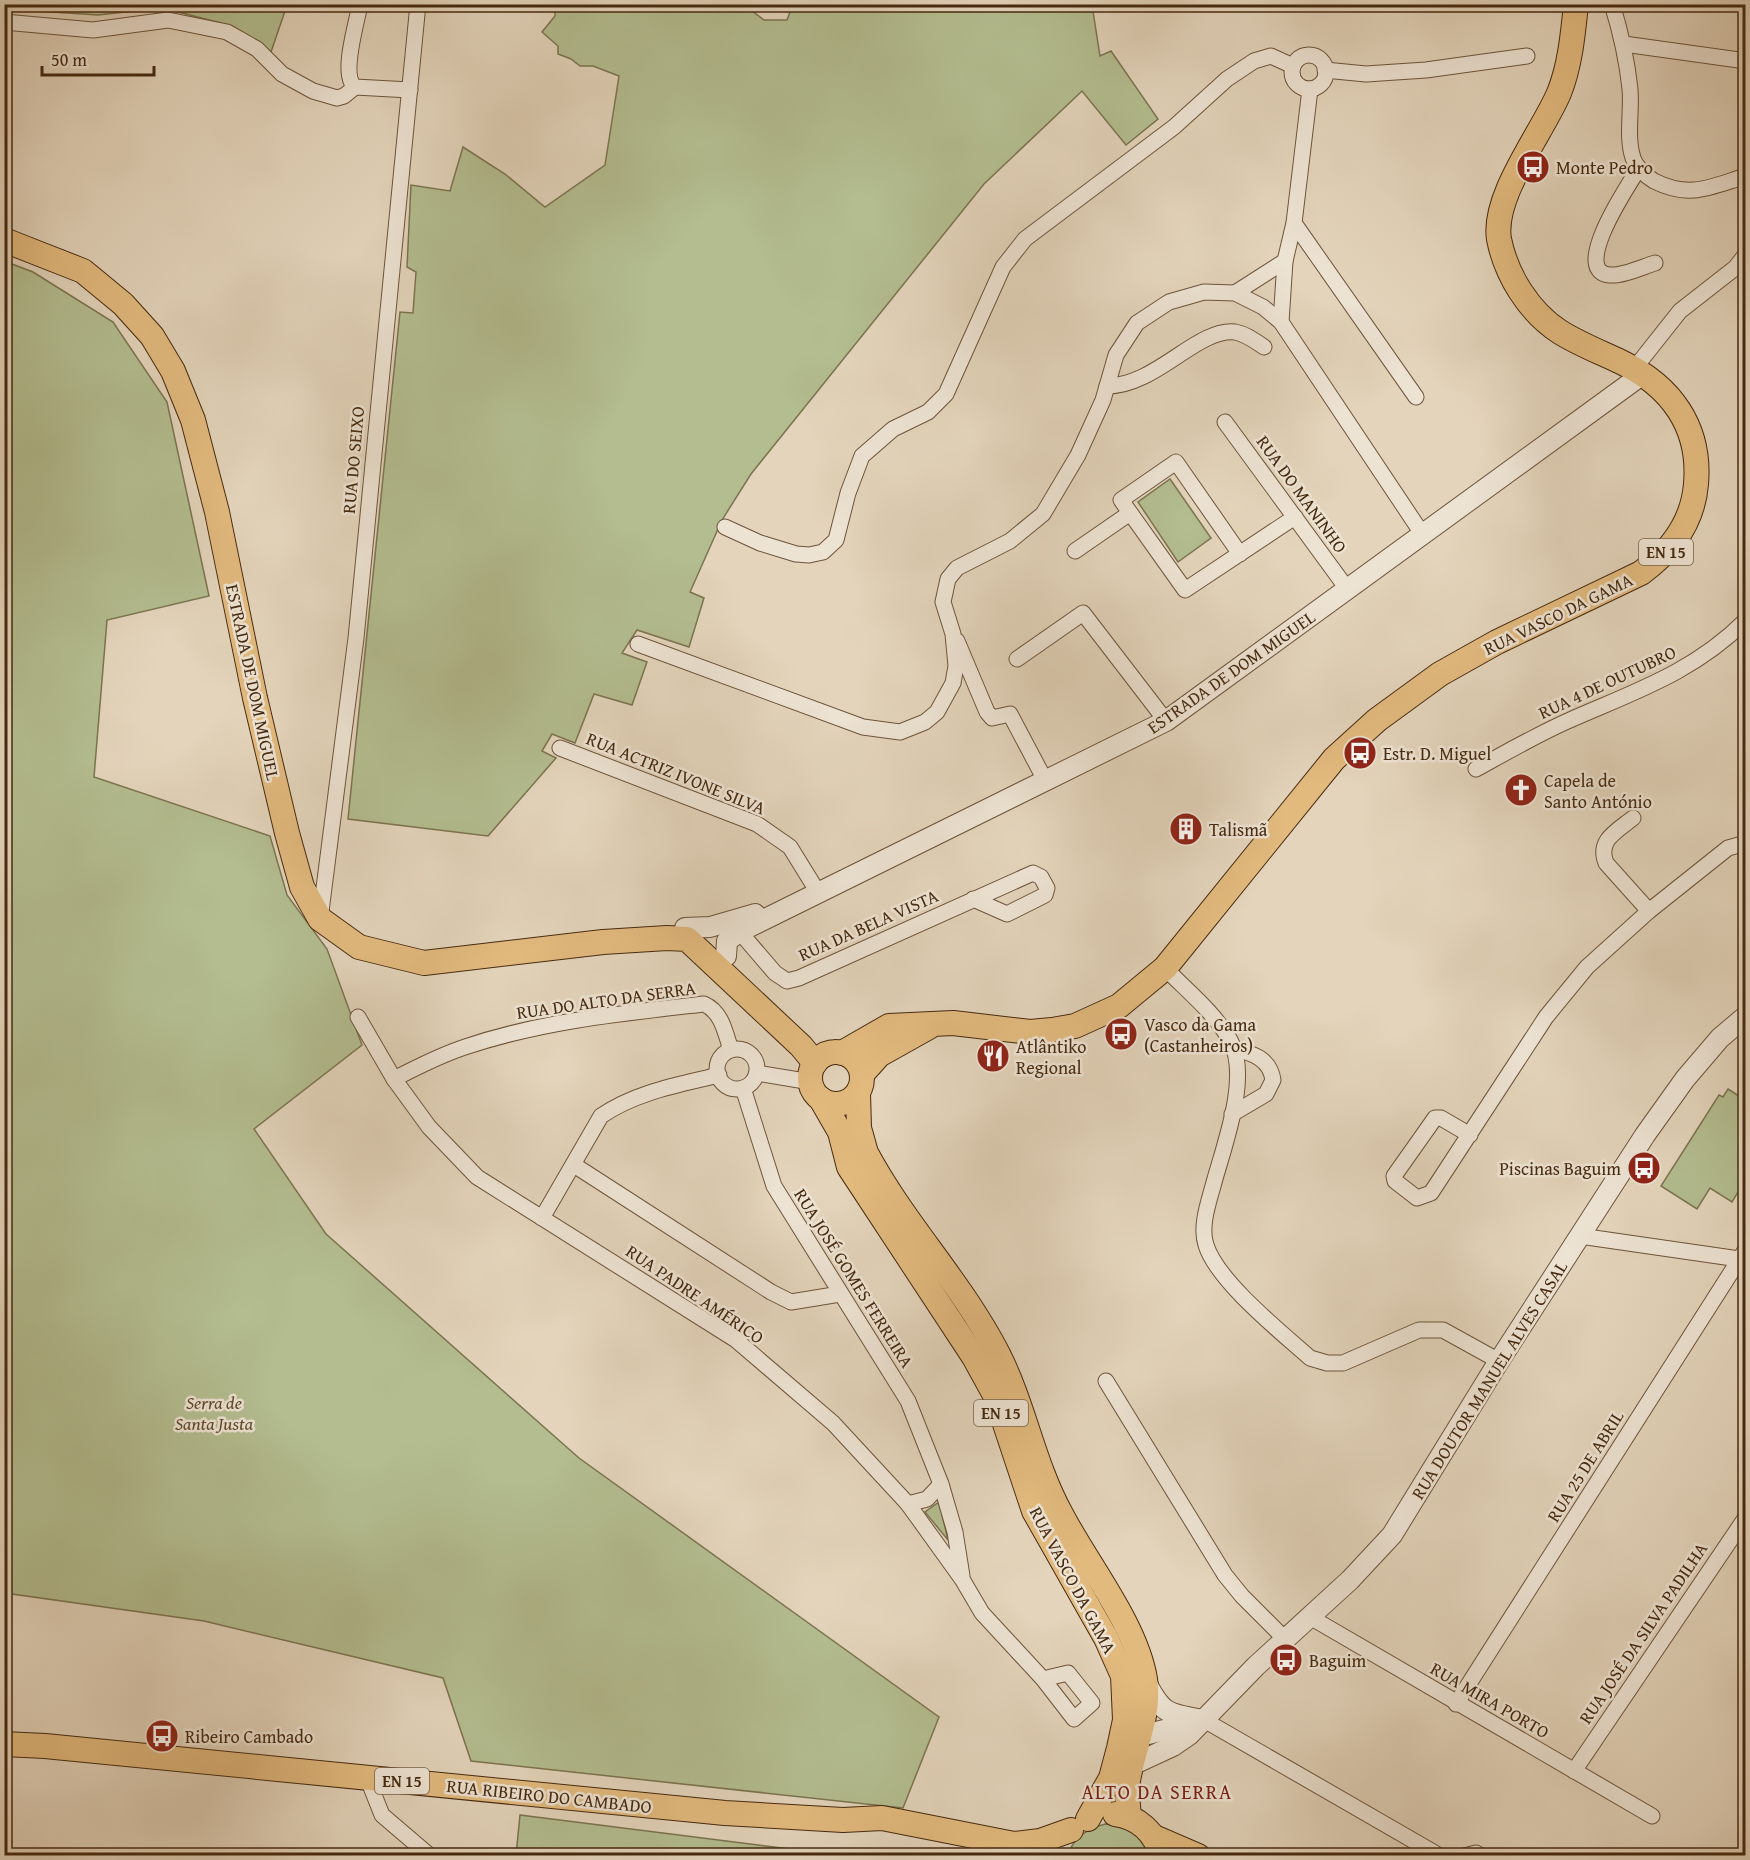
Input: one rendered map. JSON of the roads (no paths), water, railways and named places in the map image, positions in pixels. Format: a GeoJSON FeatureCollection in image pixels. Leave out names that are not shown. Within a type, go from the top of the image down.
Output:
{"type":"FeatureCollection","features":[{"type":"Feature","properties":{"kind":"main road","name":"RUA VASCO DA GAMA"},"geometry":{"type":"LineString","coordinates":[[1129,1817],[1125,1694],[1123,1676],[1115,1656],[1034,1511],[996,1397],[974,1357],[849,1167],[824,1070],[889,1026],[953,1023],[1030,1032],[1075,1026],[1119,1006],[1165,968],[1334,759],[1377,720],[1440,674],[1478,652],[1641,573],[1655,563],[1675,542],[1689,518],[1696,490],[1696,446],[1684,416],[1670,397],[1639,371],[1558,331],[1540,316],[1514,280],[1499,236],[1509,190],[1560,92],[1570,52],[1576,4]]}},
{"type":"Feature","properties":{"kind":"main road","name":"ESTRADA DE DOM MIGUEL"},"geometry":{"type":"LineString","coordinates":[[4,240],[83,272],[123,304],[152,336],[173,371],[193,420],[217,512],[255,698],[286,833],[302,887],[320,919],[359,947],[424,963],[603,942],[687,939],[824,1070]]}},
{"type":"Feature","properties":{"kind":"main road","name":"ESTRADA DE DOM MIGUEL"},"geometry":{"type":"LineString","coordinates":[[603,942],[655,928],[685,928]]}},
{"type":"Feature","properties":{"kind":"main road"},"geometry":{"type":"LineString","coordinates":[[685,928],[701,934],[809,1035],[837,1104],[852,1099],[860,1083],[855,1060],[824,1070]]}},
{"type":"Feature","properties":{"kind":"main road","name":"RUA VASCO DA GAMA"},"geometry":{"type":"LineString","coordinates":[[934,1025],[879,1055],[860,1083],[859,1128],[866,1153],[998,1354],[1012,1387],[1040,1470],[1060,1513],[1134,1641],[1146,1682],[1148,1744],[1126,1757],[1058,1856]]}},
{"type":"Feature","properties":{"kind":"main road","name":"RUA RIBEIRO DO CAMBADO"},"geometry":{"type":"LineString","coordinates":[[4,1744],[45,1746],[725,1813],[843,1820],[882,1818],[1014,1844],[1040,1841],[1108,1814],[1129,1817]]}},
{"type":"Feature","properties":{"kind":"main road"},"geometry":{"type":"LineString","coordinates":[[1129,1817],[1147,1829],[1158,1846],[1198,1856]]}},
{"type":"Feature","properties":{"kind":"main road","name":"RUA RIBEIRO DO CAMBADO"},"geometry":{"type":"LineString","coordinates":[[843,1820],[877,1832],[994,1856]]}},
{"type":"Feature","properties":{"kind":"street"},"geometry":{"type":"LineString","coordinates":[[360,4],[348,72],[350,84],[355,87],[410,90]]}},
{"type":"Feature","properties":{"kind":"street","name":"RUA DO SEIXO"},"geometry":{"type":"LineString","coordinates":[[320,919],[356,638],[418,4]]}},
{"type":"Feature","properties":{"kind":"street"},"geometry":{"type":"LineString","coordinates":[[1612,4],[1624,44],[1630,91],[1633,158],[1639,168],[1650,179],[1671,189],[1688,192],[1746,176]]}},
{"type":"Feature","properties":{"kind":"street"},"geometry":{"type":"LineString","coordinates":[[4,22],[93,30],[168,20],[227,32],[257,49],[282,74],[313,91],[337,98],[344,96],[355,87]]}},
{"type":"Feature","properties":{"kind":"street"},"geometry":{"type":"LineString","coordinates":[[1624,44],[1746,61]]}},
{"type":"Feature","properties":{"kind":"street"},"geometry":{"type":"LineString","coordinates":[[725,527],[760,543],[796,554],[809,555],[823,552],[836,540],[848,493],[862,456],[893,429],[928,412],[946,394],[1003,267],[1025,239],[1174,127],[1227,79],[1254,61],[1271,56],[1293,66]]}},
{"type":"Feature","properties":{"kind":"street"},"geometry":{"type":"LineString","coordinates":[[1281,322],[1285,261],[1294,223],[1311,89],[1324,80],[1325,69],[1320,60],[1311,56],[1300,58],[1293,66],[1295,82],[1311,89]]}},
{"type":"Feature","properties":{"kind":"street"},"geometry":{"type":"LineString","coordinates":[[1325,69],[1365,74],[1527,56]]}},
{"type":"Feature","properties":{"kind":"street"},"geometry":{"type":"LineString","coordinates":[[1639,168],[1596,244],[1596,266],[1601,273],[1611,276],[1655,263]]}},
{"type":"Feature","properties":{"kind":"street"},"geometry":{"type":"LineString","coordinates":[[1294,223],[1416,397]]}},
{"type":"Feature","properties":{"kind":"street"},"geometry":{"type":"LineString","coordinates":[[1639,371],[1680,311],[1736,268],[1746,254]]}},
{"type":"Feature","properties":{"kind":"street"},"geometry":{"type":"LineString","coordinates":[[1234,293],[1285,261]]}},
{"type":"Feature","properties":{"kind":"street"},"geometry":{"type":"LineString","coordinates":[[638,644],[863,727],[900,732],[926,722],[946,697],[953,683],[956,666],[953,634],[943,602],[948,579],[957,568],[1010,541],[1043,514],[1078,455],[1107,386],[1116,354],[1137,323],[1169,302],[1204,291],[1234,293],[1263,307],[1281,322],[1423,535]]}},
{"type":"Feature","properties":{"kind":"street"},"geometry":{"type":"LineString","coordinates":[[1107,386],[1136,382],[1199,343],[1218,334],[1234,332],[1248,336],[1264,347]]}},
{"type":"Feature","properties":{"kind":"street","name":"ESTRADA DE DOM MIGUEL"},"geometry":{"type":"LineString","coordinates":[[685,928],[735,927],[762,912],[784,910],[1166,722],[1423,535],[1639,371]]}},
{"type":"Feature","properties":{"kind":"street","name":"RUA DO MANINHO"},"geometry":{"type":"LineString","coordinates":[[1225,422],[1348,590]]}},
{"type":"Feature","properties":{"kind":"street"},"geometry":{"type":"LineString","coordinates":[[1240,554],[1176,462],[1121,500],[1185,590],[1240,554],[1295,517]]}},
{"type":"Feature","properties":{"kind":"street"},"geometry":{"type":"LineString","coordinates":[[1075,551],[1130,513]]}},
{"type":"Feature","properties":{"kind":"street"},"geometry":{"type":"LineString","coordinates":[[1017,660],[1083,613],[1166,722]]}},
{"type":"Feature","properties":{"kind":"street","name":"RUA 4 DE OUTUBRO"},"geometry":{"type":"LineString","coordinates":[[1476,769],[1538,735],[1656,684],[1689,666],[1726,639],[1746,620]]}},
{"type":"Feature","properties":{"kind":"street"},"geometry":{"type":"LineString","coordinates":[[953,634],[962,649],[987,712],[992,718],[1010,714],[1046,782]]}},
{"type":"Feature","properties":{"kind":"street","name":"RUA ACTRIZ IVONE SILVA"},"geometry":{"type":"LineString","coordinates":[[560,748],[757,824],[790,847],[819,894]]}},
{"type":"Feature","properties":{"kind":"street"},"geometry":{"type":"LineString","coordinates":[[1633,818],[1605,840],[1602,853],[1606,863],[1649,911]]}},
{"type":"Feature","properties":{"kind":"street"},"geometry":{"type":"LineString","coordinates":[[1470,1135],[1441,1118],[1435,1118],[1394,1176],[1395,1182],[1417,1198],[1425,1198],[1431,1193],[1470,1135],[1563,993],[1608,947],[1649,911],[1728,848],[1746,843]]}},
{"type":"Feature","properties":{"kind":"street","name":"RUA DA BELA VISTA"},"geometry":{"type":"LineString","coordinates":[[735,927],[775,973],[787,981],[799,978],[973,899]]}},
{"type":"Feature","properties":{"kind":"street"},"geometry":{"type":"LineString","coordinates":[[726,957],[727,941],[735,927]]}},
{"type":"Feature","properties":{"kind":"street"},"geometry":{"type":"LineString","coordinates":[[1165,968],[1221,1027],[1234,1049],[1237,1063],[1232,1114],[1206,1211],[1205,1243],[1222,1274],[1310,1358],[1327,1363],[1343,1363],[1419,1330],[1443,1330],[1499,1361]]}},
{"type":"Feature","properties":{"kind":"street","name":"RUA DO ALTO DA SERRA"},"geometry":{"type":"LineString","coordinates":[[394,1079],[464,1047],[514,1033],[593,1017],[704,1004],[714,1008],[720,1017],[731,1050]]}},
{"type":"Feature","properties":{"kind":"street","name":"RUA DOUTOR MANUEL ALVES CASAL"},"geometry":{"type":"LineString","coordinates":[[1204,1720],[1285,1639],[1369,1561],[1392,1535],[1499,1361],[1685,1079],[1720,1038],[1746,1016]]}},
{"type":"Feature","properties":{"kind":"street","name":"RUA PADRE AMÉRICO"},"geometry":{"type":"LineString","coordinates":[[358,1017],[394,1079],[429,1127],[477,1176],[736,1340],[833,1423],[908,1504],[962,1579],[982,1613],[1043,1679]]}},
{"type":"Feature","properties":{"kind":"street"},"geometry":{"type":"LineString","coordinates":[[1232,1114],[1266,1094],[1273,1080],[1268,1065],[1261,1059],[1251,1053],[1234,1049]]}},
{"type":"Feature","properties":{"kind":"street"},"geometry":{"type":"LineString","coordinates":[[731,1050],[749,1052],[756,1062],[757,1073],[754,1080],[743,1088],[731,1088],[719,1075],[718,1063],[731,1050]]}},
{"type":"Feature","properties":{"kind":"street"},"geometry":{"type":"LineString","coordinates":[[757,1073],[824,1070]]}},
{"type":"Feature","properties":{"kind":"street"},"geometry":{"type":"LineString","coordinates":[[542,1218],[601,1116],[616,1106],[649,1093],[719,1075]]}},
{"type":"Feature","properties":{"kind":"street","name":"RUA JOSÉ GOMES FERREIRA"},"geometry":{"type":"LineString","coordinates":[[743,1088],[774,1186],[908,1401],[941,1484],[955,1532],[962,1579]]}},
{"type":"Feature","properties":{"kind":"street"},"geometry":{"type":"LineString","coordinates":[[574,1165],[791,1302],[840,1294]]}},
{"type":"Feature","properties":{"kind":"street"},"geometry":{"type":"LineString","coordinates":[[1580,1236],[1743,1256]]}},
{"type":"Feature","properties":{"kind":"street","name":"RUA 25 DE ABRIL"},"geometry":{"type":"LineString","coordinates":[[1456,1704],[1743,1256]]}},
{"type":"Feature","properties":{"kind":"street"},"geometry":{"type":"LineString","coordinates":[[1106,1381],[1225,1575],[1242,1596],[1285,1639]]}},
{"type":"Feature","properties":{"kind":"street"},"geometry":{"type":"LineString","coordinates":[[908,1504],[927,1499],[941,1484]]}},
{"type":"Feature","properties":{"kind":"street","name":"RUA JOSÉ DA SILVA PADILHA"},"geometry":{"type":"LineString","coordinates":[[1574,1771],[1746,1517]]}},
{"type":"Feature","properties":{"kind":"street","name":"RUA MIRA PORTO"},"geometry":{"type":"LineString","coordinates":[[1310,1617],[1652,1816]]}},
{"type":"Feature","properties":{"kind":"street"},"geometry":{"type":"LineString","coordinates":[[1115,1656],[1127,1672],[1131,1685],[1130,1723],[1148,1744],[1204,1720]]}},
{"type":"Feature","properties":{"kind":"street"},"geometry":{"type":"LineString","coordinates":[[1146,1682],[1163,1710],[1173,1715],[1204,1720],[1440,1856]]}},
{"type":"Feature","properties":{"kind":"street"},"geometry":{"type":"LineString","coordinates":[[367,1778],[382,1815],[430,1856]]}},
{"type":"Feature","properties":{"kind":"street"},"geometry":{"type":"LineString","coordinates":[[1464,1856],[1476,1853],[1481,1856]]}},
{"type":"Feature","properties":{"kind":"place","name":"Monte Pedro"},"geometry":{"type":"Point","coordinates":[1533,167]}},
{"type":"Feature","properties":{"kind":"place","name":"Estr. D. Miguel"},"geometry":{"type":"Point","coordinates":[1360,753]}},
{"type":"Feature","properties":{"kind":"place","name":"Capela de Santo António"},"geometry":{"type":"Point","coordinates":[1521,790]}},
{"type":"Feature","properties":{"kind":"place","name":"Talismã"},"geometry":{"type":"Point","coordinates":[1186,829]}},
{"type":"Feature","properties":{"kind":"place","name":"Vasco da Gama (Castanheiros)"},"geometry":{"type":"Point","coordinates":[1121,1034]}},
{"type":"Feature","properties":{"kind":"place","name":"Atlântiko Regional"},"geometry":{"type":"Point","coordinates":[993,1056]}},
{"type":"Feature","properties":{"kind":"place","name":"Piscinas Baguim"},"geometry":{"type":"Point","coordinates":[1644,1168]}},
{"type":"Feature","properties":{"kind":"place","name":"Baguim"},"geometry":{"type":"Point","coordinates":[1286,1660]}},
{"type":"Feature","properties":{"kind":"place","name":"Ribeiro Cambado"},"geometry":{"type":"Point","coordinates":[162,1736]}},
{"type":"Feature","properties":{"kind":"district","name":"ALTO DA SERRA"},"geometry":{"type":"Point","coordinates":[1157,1791]}},
{"type":"Feature","properties":{"kind":"park label","name":"Serra de Santa Justa"},"geometry":{"type":"Point","coordinates":[214,1412]}}]}
